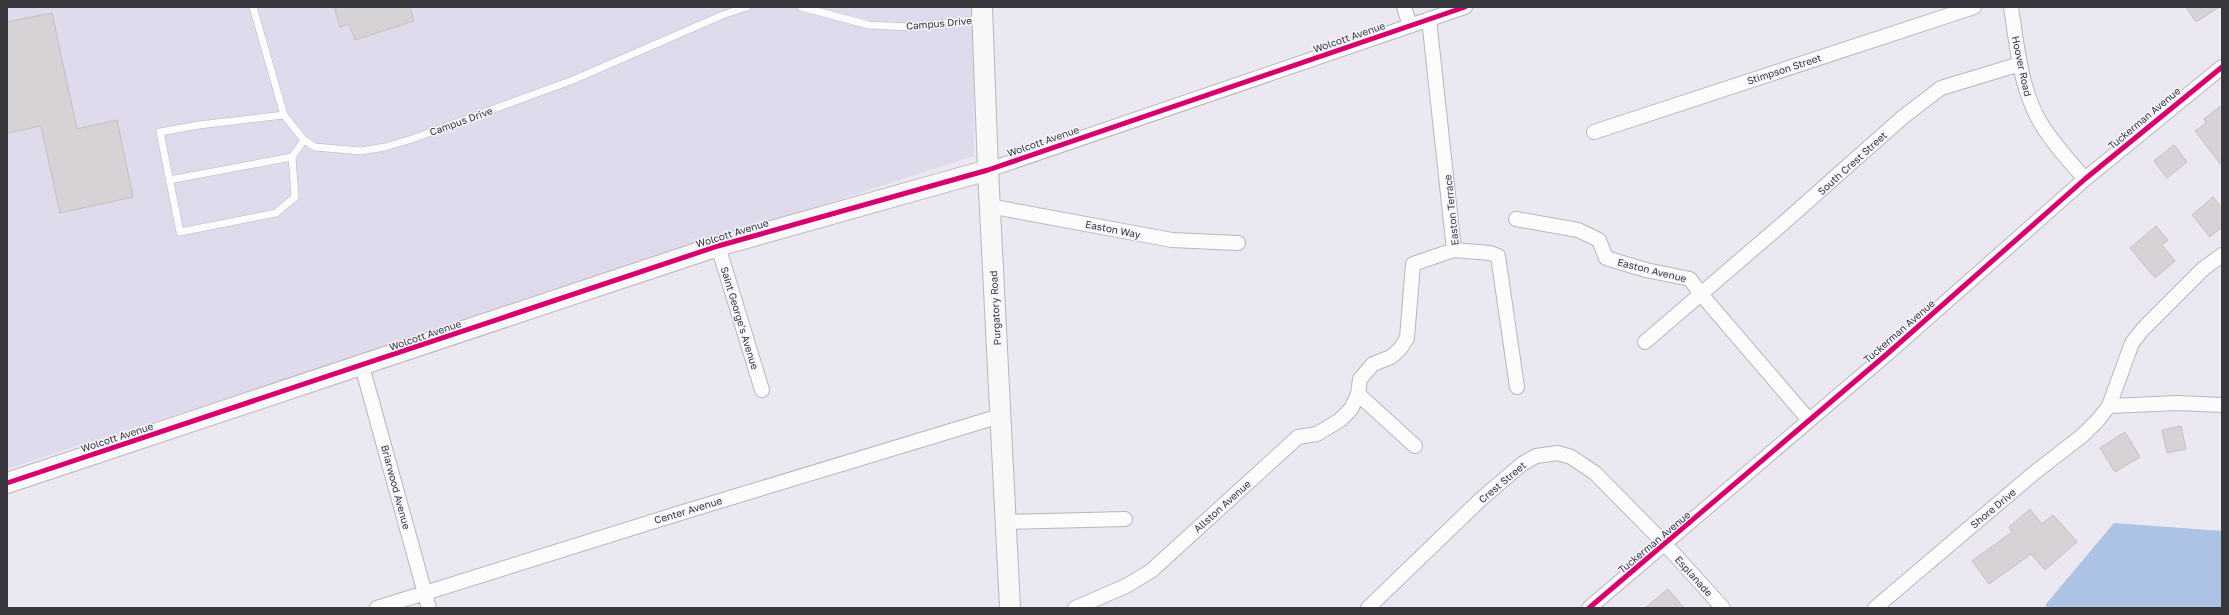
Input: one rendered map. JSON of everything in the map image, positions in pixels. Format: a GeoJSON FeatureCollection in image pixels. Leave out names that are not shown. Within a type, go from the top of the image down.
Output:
{"type":"FeatureCollection","features":[{"type":"Feature","properties":{"kind":"street"},"geometry":{"type":"LineString","coordinates":[[1404,7],[1410,26]]}},
{"type":"Feature","properties":{"kind":"street","name":"Wolcott Avenue"},"geometry":{"type":"LineString","coordinates":[[7,483],[362,366],[718,246],[988,170],[1465,7]]}},
{"type":"Feature","properties":{"kind":"street","name":"Stimpson Street"},"geometry":{"type":"LineString","coordinates":[[1594,132],[1974,7]]}},
{"type":"Feature","properties":{"kind":"street","name":"Hoover Road"},"geometry":{"type":"LineString","coordinates":[[2010,7],[2020,64],[2028,96],[2040,121],[2085,179]]}},
{"type":"Feature","properties":{"kind":"street","name":"Purgatory Road"},"geometry":{"type":"LineString","coordinates":[[983,13],[989,206],[1010,608]]}},
{"type":"Feature","properties":{"kind":"street","name":"Easton Terrace"},"geometry":{"type":"LineString","coordinates":[[1429,19],[1454,250],[1490,253],[1498,256],[1517,387]]}},
{"type":"Feature","properties":{"kind":"street","name":"South Crest Street"},"geometry":{"type":"LineString","coordinates":[[1645,342],[1903,118],[1941,88],[2020,64]]}},
{"type":"Feature","properties":{"kind":"street","name":"Tuckerman Avenue"},"geometry":{"type":"LineString","coordinates":[[1589,608],[1809,420],[2085,179],[2222,67]]}},
{"type":"Feature","properties":{"kind":"street","name":"Easton Way"},"geometry":{"type":"LineString","coordinates":[[989,206],[1172,240],[1238,243]]}},
{"type":"Feature","properties":{"kind":"street","name":"Easton Avenue"},"geometry":{"type":"LineString","coordinates":[[1516,219],[1578,230],[1599,240],[1606,258],[1646,270],[1690,279],[1700,294]]}},
{"type":"Feature","properties":{"kind":"street","name":"Saint George's Avenue"},"geometry":{"type":"LineString","coordinates":[[718,246],[762,390]]}},
{"type":"Feature","properties":{"kind":"street","name":"Allston Avenue"},"geometry":{"type":"LineString","coordinates":[[1075,608],[1120,588],[1151,571],[1298,437],[1317,434],[1330,428],[1340,420],[1351,409],[1358,394],[1360,380],[1373,364],[1391,358],[1400,349],[1407,338],[1413,264],[1454,250]]}},
{"type":"Feature","properties":{"kind":"street","name":"Shore Drive"},"geometry":{"type":"LineString","coordinates":[[1875,608],[2034,473],[2083,435],[2109,406],[2132,343],[2143,329],[2203,269],[2222,255]]}},
{"type":"Feature","properties":{"kind":"street"},"geometry":{"type":"LineString","coordinates":[[1700,294],[1809,420]]}},
{"type":"Feature","properties":{"kind":"street","name":"Briarwood Avenue"},"geometry":{"type":"LineString","coordinates":[[362,366],[429,608]]}},
{"type":"Feature","properties":{"kind":"street"},"geometry":{"type":"LineString","coordinates":[[1358,394],[1415,446]]}},
{"type":"Feature","properties":{"kind":"street"},"geometry":{"type":"LineString","coordinates":[[2109,406],[2178,403],[2222,405]]}},
{"type":"Feature","properties":{"kind":"street","name":"Center Avenue"},"geometry":{"type":"LineString","coordinates":[[377,608],[1000,416]]}},
{"type":"Feature","properties":{"kind":"street","name":"Crest Street"},"geometry":{"type":"LineString","coordinates":[[1368,608],[1480,500],[1522,464],[1536,456],[1558,453],[1571,457],[1595,472],[1665,544]]}},
{"type":"Feature","properties":{"kind":"street"},"geometry":{"type":"LineString","coordinates":[[1006,522],[1125,519]]}},
{"type":"Feature","properties":{"kind":"street","name":"Esplanade"},"geometry":{"type":"LineString","coordinates":[[1665,544],[1722,608]]}},
{"type":"Feature","properties":{"kind":"lane","name":"Campus Drive"},"geometry":{"type":"LineString","coordinates":[[253,7],[284,115],[304,140],[315,147],[362,151],[412,139],[573,80],[725,14],[747,7]]}},
{"type":"Feature","properties":{"kind":"lane","name":"Campus Drive"},"geometry":{"type":"LineString","coordinates":[[801,7],[869,25],[910,27],[983,13]]}},
{"type":"Feature","properties":{"kind":"lane"},"geometry":{"type":"LineString","coordinates":[[284,115],[199,125],[160,132],[180,232],[249,220],[276,213],[294,197],[292,157],[304,140]]}},
{"type":"Feature","properties":{"kind":"lane"},"geometry":{"type":"LineString","coordinates":[[169,180],[292,157]]}},
{"type":"Feature","properties":{"kind":"shaded area"},"geometry":{"type":"Polygon","coordinates":[[[7,7],[974,7],[974,156],[7,469],[7,7]]]}},
{"type":"Feature","properties":{"kind":"water"},"geometry":{"type":"Polygon","coordinates":[[[2114,523],[2222,531],[2222,608],[2046,608],[2046,604],[2114,523]]]}},
{"type":"Feature","properties":{"kind":"building"},"geometry":{"type":"Polygon","coordinates":[[[334,7],[410,7],[414,21],[355,40],[349,24],[340,27],[334,7]]]}},
{"type":"Feature","properties":{"kind":"building"},"geometry":{"type":"Polygon","coordinates":[[[2186,7],[2219,7],[2196,22],[2186,7]]]}},
{"type":"Feature","properties":{"kind":"building"},"geometry":{"type":"Polygon","coordinates":[[[52,13],[77,129],[117,120],[133,197],[60,213],[41,126],[7,133],[7,22],[52,13]]]}},
{"type":"Feature","properties":{"kind":"building"},"geometry":{"type":"Polygon","coordinates":[[[2222,105],[2222,166],[2195,131],[2206,123],[2204,119],[2222,105]]]}},
{"type":"Feature","properties":{"kind":"building"},"geometry":{"type":"Polygon","coordinates":[[[2174,145],[2187,162],[2167,178],[2154,161],[2174,145]]]}},
{"type":"Feature","properties":{"kind":"building"},"geometry":{"type":"Polygon","coordinates":[[[2213,197],[2222,208],[2222,227],[2210,237],[2192,215],[2213,197]]]}},
{"type":"Feature","properties":{"kind":"building"},"geometry":{"type":"Polygon","coordinates":[[[2156,226],[2168,240],[2162,245],[2175,261],[2155,278],[2130,248],[2156,226]]]}},
{"type":"Feature","properties":{"kind":"building"},"geometry":{"type":"Polygon","coordinates":[[[2181,426],[2186,449],[2167,453],[2162,430],[2181,426]]]}},
{"type":"Feature","properties":{"kind":"building"},"geometry":{"type":"Polygon","coordinates":[[[2125,432],[2140,457],[2115,472],[2100,448],[2125,432]]]}},
{"type":"Feature","properties":{"kind":"building"},"geometry":{"type":"Polygon","coordinates":[[[2030,509],[2042,524],[2053,515],[2077,542],[2045,570],[2031,554],[1989,584],[1972,561],[2012,532],[2009,527],[2030,509]]]}},
{"type":"Feature","properties":{"kind":"building"},"geometry":{"type":"Polygon","coordinates":[[[1668,589],[1684,608],[1645,608],[1668,589]]]}},
{"type":"Feature","properties":{"kind":"cycle path"},"geometry":{"type":"LineString","coordinates":[[7,483],[718,246],[988,170],[1465,7]]}},
{"type":"Feature","properties":{"kind":"cycle path"},"geometry":{"type":"LineString","coordinates":[[1589,608],[1887,354],[2085,179],[2222,67]]}}]}
